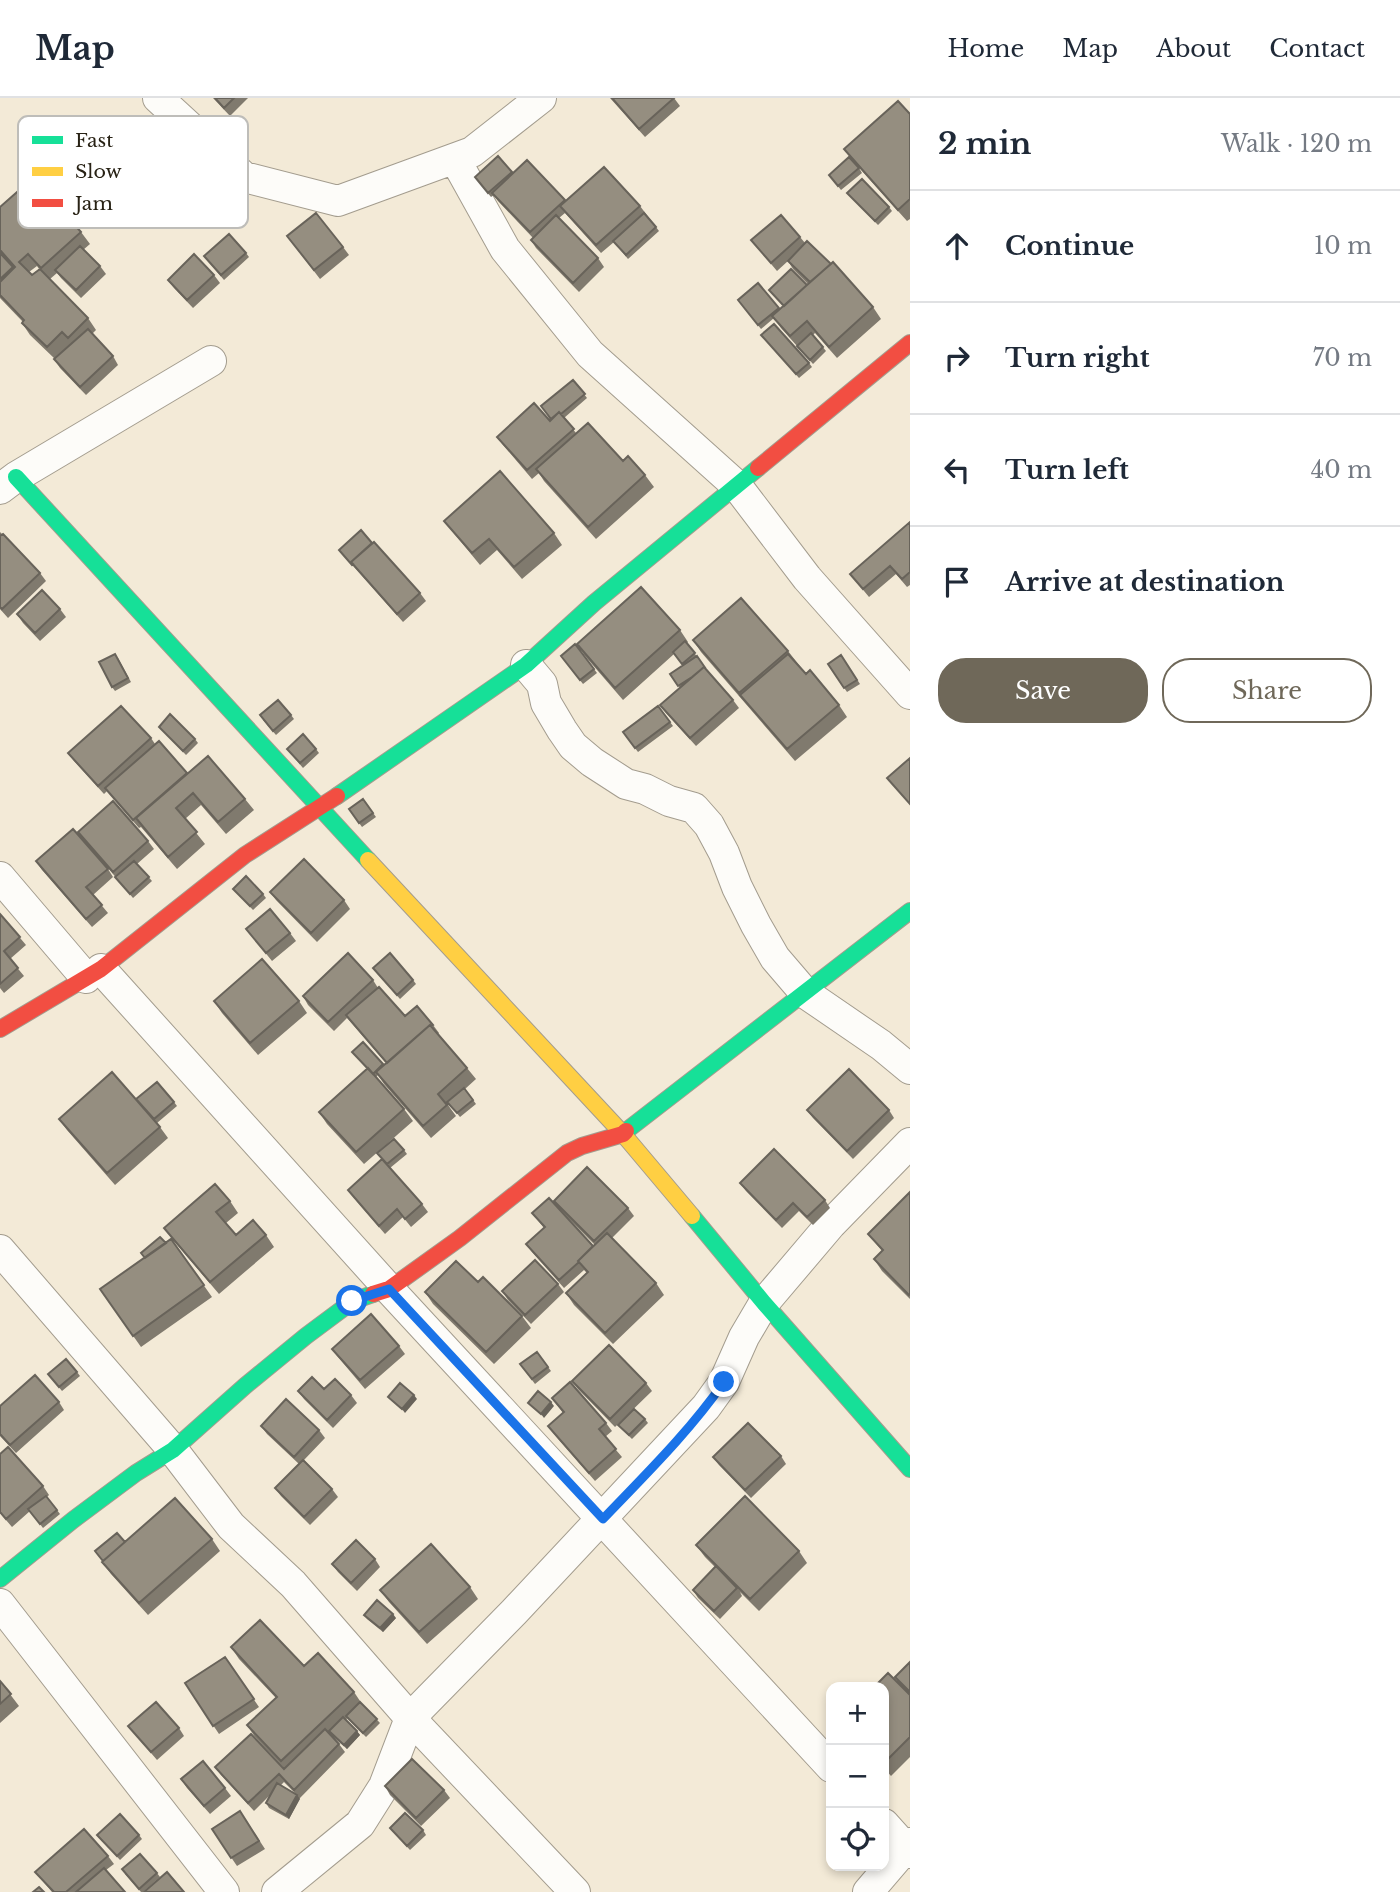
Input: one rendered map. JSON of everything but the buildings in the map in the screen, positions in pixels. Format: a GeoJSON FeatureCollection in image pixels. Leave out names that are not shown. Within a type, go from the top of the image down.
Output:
{"type":"FeatureCollection","features":[{"type":"Feature","properties":{"kind":"street"},"geometry":{"type":"LineString","coordinates":[[158,98],[178,116]]}},
{"type":"Feature","properties":{"kind":"street"},"geometry":{"type":"LineString","coordinates":[[248,178],[338,201],[472,152],[537,99]]}},
{"type":"Feature","properties":{"kind":"street"},"geometry":{"type":"LineString","coordinates":[[455,159],[505,249],[590,354],[737,486],[807,578],[910,694]]}},
{"type":"Feature","properties":{"kind":"street"},"geometry":{"type":"LineString","coordinates":[[0,1029],[93,974],[245,855],[368,776],[526,665],[594,603],[910,343]]}},
{"type":"Feature","properties":{"kind":"street"},"geometry":{"type":"LineString","coordinates":[[211,360],[8,483],[320,808],[623,1134],[764,1303],[910,1469]]}},
{"type":"Feature","properties":{"kind":"street"},"geometry":{"type":"LineString","coordinates":[[526,665],[542,684],[546,703],[573,746],[601,769],[626,783],[694,808],[709,825],[756,925],[775,958],[805,993],[881,1045],[910,1069]]}},
{"type":"Feature","properties":{"kind":"street"},"geometry":{"type":"LineString","coordinates":[[0,877],[389,1289],[826,1762]]}},
{"type":"Feature","properties":{"kind":"street"},"geometry":{"type":"LineString","coordinates":[[0,1579],[136,1473],[173,1450],[245,1386],[352,1301],[389,1289],[460,1238],[567,1153],[623,1134],[910,911]]}},
{"type":"Feature","properties":{"kind":"street"},"geometry":{"type":"LineString","coordinates":[[277,1892],[360,1824],[384,1786],[410,1718],[603,1519],[706,1407],[724,1382],[744,1337],[764,1303],[831,1224],[910,1143]]}},
{"type":"Feature","properties":{"kind":"street"},"geometry":{"type":"LineString","coordinates":[[0,1250],[173,1450],[231,1526],[293,1584],[410,1718],[575,1892]]}},
{"type":"Feature","properties":{"kind":"street"},"geometry":{"type":"LineString","coordinates":[[0,1604],[224,1892]]}},
{"type":"Feature","properties":{"kind":"street"},"geometry":{"type":"LineString","coordinates":[[868,1892],[909,1848],[889,1829]]}},
{"type":"Feature","properties":{"kind":"traffic: fast"},"geometry":{"type":"LineString","coordinates":[[337,796],[526,665],[594,603],[758,468]]}},
{"type":"Feature","properties":{"kind":"traffic: fast"},"geometry":{"type":"LineString","coordinates":[[16,477],[368,860]]}},
{"type":"Feature","properties":{"kind":"traffic: fast"},"geometry":{"type":"LineString","coordinates":[[626,1131],[910,911]]}},
{"type":"Feature","properties":{"kind":"traffic: fast"},"geometry":{"type":"LineString","coordinates":[[692,1216],[764,1303],[910,1469]]}},
{"type":"Feature","properties":{"kind":"traffic: fast"},"geometry":{"type":"LineString","coordinates":[[0,1579],[136,1473],[173,1450],[306,1336],[353,1301],[373,1294]]}},
{"type":"Feature","properties":{"kind":"traffic: slow"},"geometry":{"type":"LineString","coordinates":[[368,860],[623,1134],[692,1216]]}},
{"type":"Feature","properties":{"kind":"traffic: jam"},"geometry":{"type":"LineString","coordinates":[[758,468],[910,343]]}},
{"type":"Feature","properties":{"kind":"traffic: jam"},"geometry":{"type":"LineString","coordinates":[[0,1029],[101,969],[245,855],[337,796]]}},
{"type":"Feature","properties":{"kind":"traffic: jam"},"geometry":{"type":"LineString","coordinates":[[373,1294],[389,1289],[460,1238],[567,1153],[626,1131]]}},
{"type":"Feature","properties":{"kind":"route"},"geometry":{"type":"LineString","coordinates":[[352,1301],[389,1289],[603,1519],[681,1436],[724,1382]]}}]}
